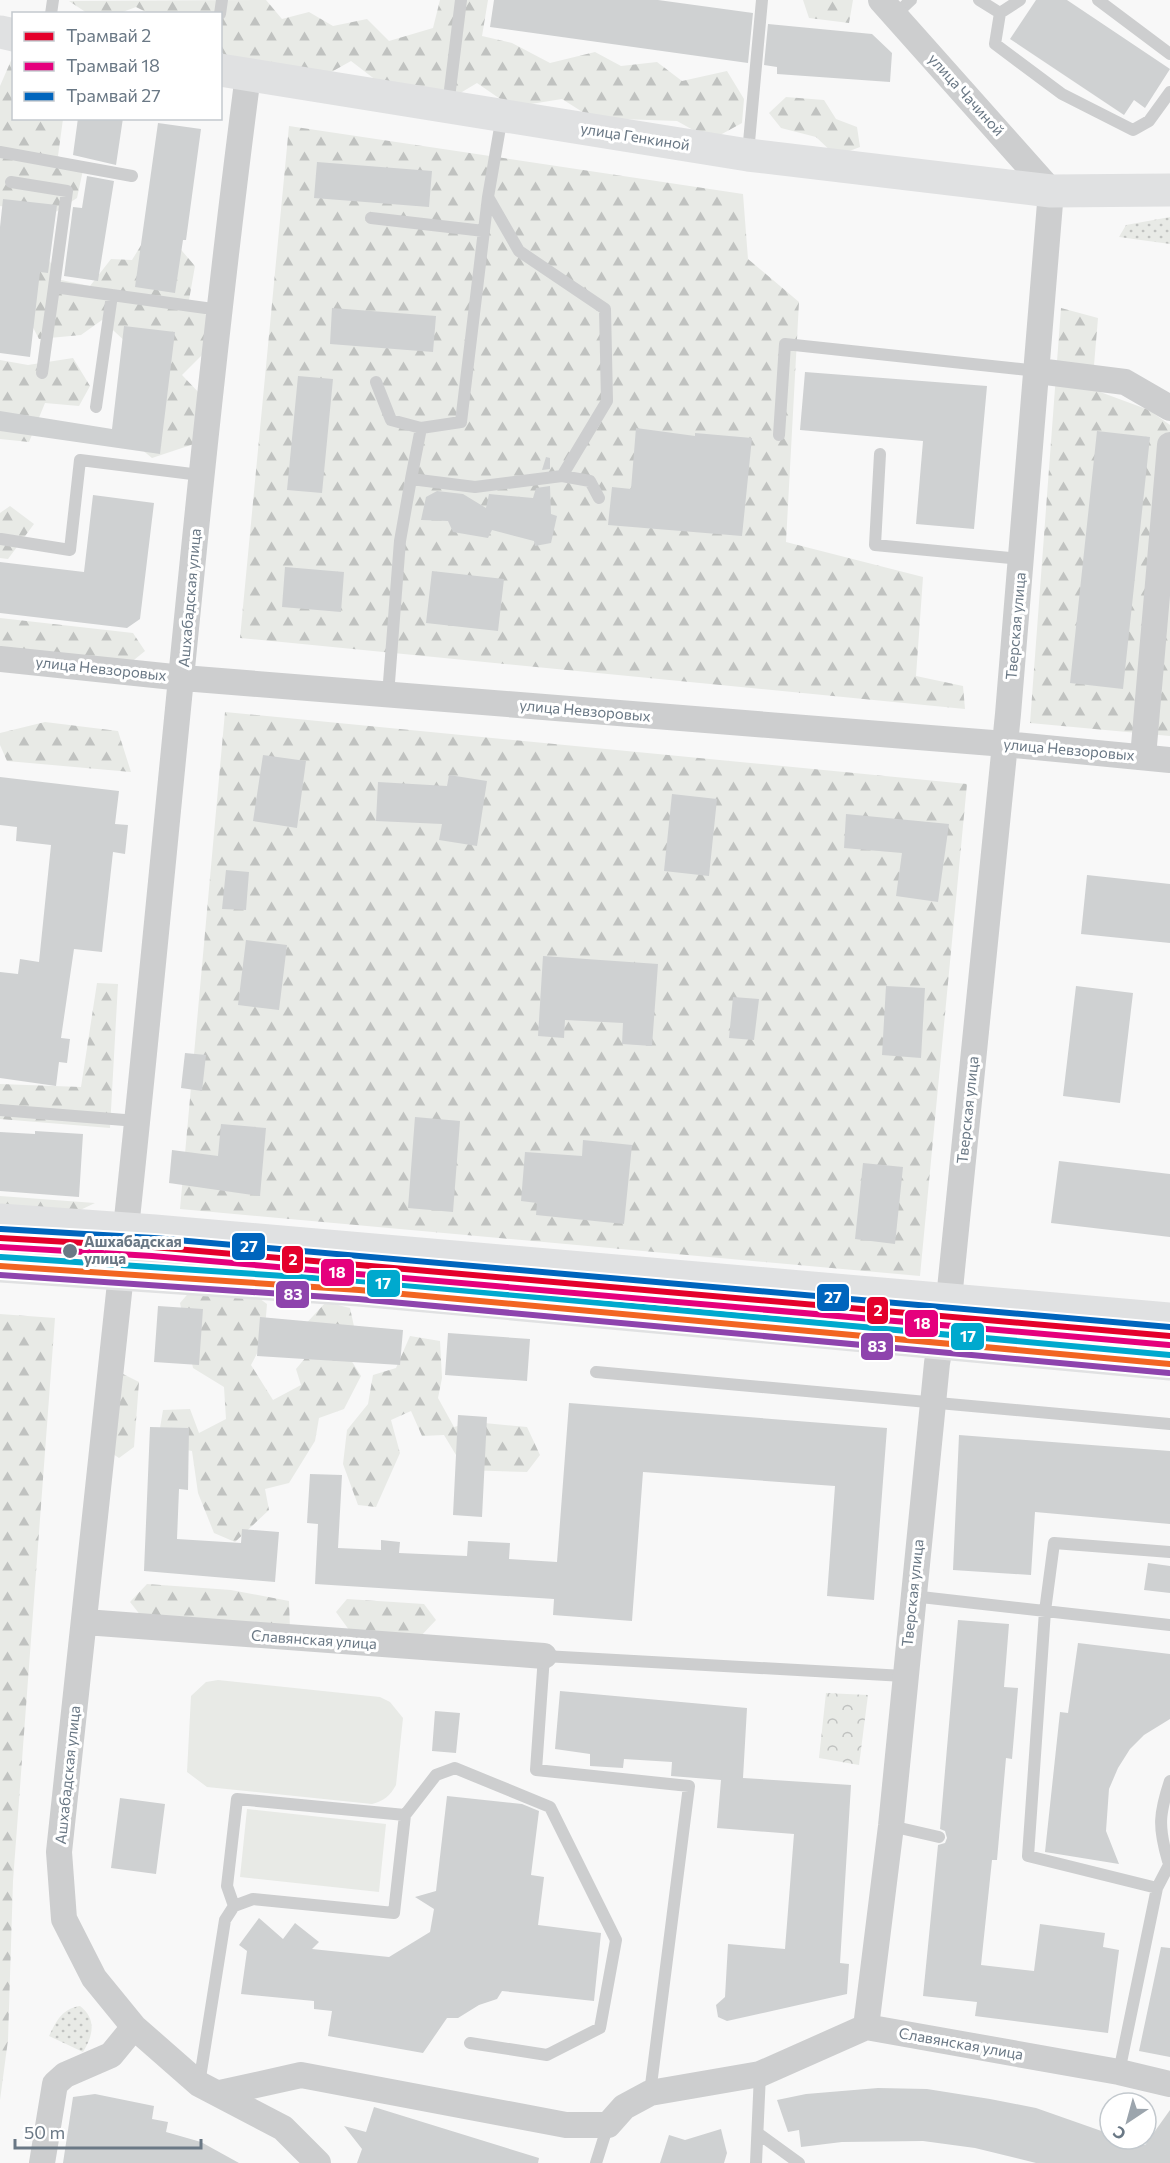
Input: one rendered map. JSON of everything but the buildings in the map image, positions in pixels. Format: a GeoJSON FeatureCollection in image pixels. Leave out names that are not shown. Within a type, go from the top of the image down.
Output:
{"type":"FeatureCollection","features":[{"type":"Feature","properties":{"kind":"main road","name":"улица Генкиной"},"geometry":{"type":"LineString","coordinates":[[234,72],[748,154],[1051,191],[1170,190]]}},
{"type":"Feature","properties":{"kind":"main road"},"geometry":{"type":"LineString","coordinates":[[0,1220],[126,1228],[1170,1319]]}},
{"type":"Feature","properties":{"kind":"main road"},"geometry":{"type":"LineString","coordinates":[[0,1266],[359,1290],[1170,1364]]}},
{"type":"Feature","properties":{"kind":"street","name":"улица Чачиной"},"geometry":{"type":"LineString","coordinates":[[895,5],[972,100],[1051,191]]}},
{"type":"Feature","properties":{"kind":"street","name":"Ашхабадская улица"},"geometry":{"type":"LineString","coordinates":[[126,1228],[183,678],[200,475],[220,310],[234,72]]}},
{"type":"Feature","properties":{"kind":"street","name":"Тверская улица"},"geometry":{"type":"LineString","coordinates":[[866,2027],[891,1826],[904,1676],[933,1401],[940,1343],[949,1299],[1005,744],[1038,371],[1051,191]]}},
{"type":"Feature","properties":{"kind":"street"},"geometry":{"type":"LineString","coordinates":[[1038,371],[1125,382],[1170,408]]}},
{"type":"Feature","properties":{"kind":"street"},"geometry":{"type":"LineString","coordinates":[[1143,757],[1170,446]]}},
{"type":"Feature","properties":{"kind":"street","name":"улица Невзоровых"},"geometry":{"type":"LineString","coordinates":[[0,658],[183,678],[1005,744],[1170,760]]}},
{"type":"Feature","properties":{"kind":"street","name":"Ашхабадская улица"},"geometry":{"type":"LineString","coordinates":[[121,1274],[59,1852],[64,1919],[94,1978],[135,2027],[209,2089],[283,2128],[318,2163]]}},
{"type":"Feature","properties":{"kind":"street","name":"Славянская улица"},"geometry":{"type":"LineString","coordinates":[[85,1622],[544,1656]]}},
{"type":"Feature","properties":{"kind":"street"},"geometry":{"type":"LineString","coordinates":[[42,2163],[55,2084],[65,2075],[111,2055],[135,2027]]}},
{"type":"Feature","properties":{"kind":"street"},"geometry":{"type":"LineString","coordinates":[[209,2089],[301,2075],[566,2125],[608,2125],[624,2107],[650,2093],[760,2074],[866,2027]]}},
{"type":"Feature","properties":{"kind":"street","name":"Славянская улица"},"geometry":{"type":"LineString","coordinates":[[866,2027],[1119,2072],[1170,2084]]}},
{"type":"Feature","properties":{"kind":"lane"},"geometry":{"type":"LineString","coordinates":[[447,107],[461,0]]}},
{"type":"Feature","properties":{"kind":"lane"},"geometry":{"type":"LineString","coordinates":[[748,154],[762,0]]}},
{"type":"Feature","properties":{"kind":"lane"},"geometry":{"type":"LineString","coordinates":[[979,0],[1000,13]]}},
{"type":"Feature","properties":{"kind":"lane"},"geometry":{"type":"LineString","coordinates":[[1020,0],[1000,13],[995,44],[1062,94],[1133,130],[1149,120],[1170,92]]}},
{"type":"Feature","properties":{"kind":"lane"},"geometry":{"type":"LineString","coordinates":[[1098,0],[1170,54]]}},
{"type":"Feature","properties":{"kind":"lane"},"geometry":{"type":"LineString","coordinates":[[376,382],[391,420],[421,428],[461,422],[488,196],[502,116]]}},
{"type":"Feature","properties":{"kind":"lane"},"geometry":{"type":"LineString","coordinates":[[0,152],[132,176]]}},
{"type":"Feature","properties":{"kind":"lane"},"geometry":{"type":"LineString","coordinates":[[11,182],[67,191],[42,373]]}},
{"type":"Feature","properties":{"kind":"lane"},"geometry":{"type":"LineString","coordinates":[[488,196],[519,251],[605,309],[607,401],[562,476]]}},
{"type":"Feature","properties":{"kind":"lane"},"geometry":{"type":"LineString","coordinates":[[371,218],[484,231]]}},
{"type":"Feature","properties":{"kind":"lane"},"geometry":{"type":"LineString","coordinates":[[54,287],[220,310]]}},
{"type":"Feature","properties":{"kind":"lane"},"geometry":{"type":"LineString","coordinates":[[96,407],[112,295]]}},
{"type":"Feature","properties":{"kind":"lane"},"geometry":{"type":"LineString","coordinates":[[779,435],[785,344],[1038,371]]}},
{"type":"Feature","properties":{"kind":"lane"},"geometry":{"type":"LineString","coordinates":[[388,695],[400,541],[421,428]]}},
{"type":"Feature","properties":{"kind":"lane"},"geometry":{"type":"LineString","coordinates":[[880,454],[875,545],[1022,559]]}},
{"type":"Feature","properties":{"kind":"lane"},"geometry":{"type":"LineString","coordinates":[[1,539],[70,550],[80,460],[200,475]]}},
{"type":"Feature","properties":{"kind":"lane"},"geometry":{"type":"LineString","coordinates":[[411,479],[475,487],[562,476],[590,481],[599,498]]}},
{"type":"Feature","properties":{"kind":"lane"},"geometry":{"type":"LineString","coordinates":[[0,1110],[137,1121]]}},
{"type":"Feature","properties":{"kind":"lane"},"geometry":{"type":"LineString","coordinates":[[596,1372],[1170,1424]]}},
{"type":"Feature","properties":{"kind":"lane"},"geometry":{"type":"LineString","coordinates":[[1157,1888],[1028,1856],[1045,1611],[1054,1543],[1170,1552]]}},
{"type":"Feature","properties":{"kind":"lane"},"geometry":{"type":"LineString","coordinates":[[912,1596],[1170,1625]]}},
{"type":"Feature","properties":{"kind":"lane"},"geometry":{"type":"LineString","coordinates":[[650,2093],[689,1786],[536,1770],[544,1656],[904,1676]]}},
{"type":"Feature","properties":{"kind":"lane"},"geometry":{"type":"LineString","coordinates":[[209,2089],[225,1920],[234,1906],[253,1899],[394,1913],[405,1815],[436,1775],[455,1768],[550,1807],[616,1941],[600,2028],[547,2055],[470,2043]]}},
{"type":"Feature","properties":{"kind":"lane"},"geometry":{"type":"LineString","coordinates":[[1119,2072],[1157,1888],[1169,1862],[1160,1832],[1160,1811],[1170,1781]]}},
{"type":"Feature","properties":{"kind":"lane"},"geometry":{"type":"LineString","coordinates":[[234,1906],[227,1886],[237,1799],[405,1815]]}},
{"type":"Feature","properties":{"kind":"lane"},"geometry":{"type":"LineString","coordinates":[[891,1826],[939,1837]]}},
{"type":"Feature","properties":{"kind":"lane"},"geometry":{"type":"LineString","coordinates":[[756,2163],[760,2074]]}},
{"type":"Feature","properties":{"kind":"lane"},"geometry":{"type":"LineString","coordinates":[[596,2163],[608,2125]]}},
{"type":"Feature","properties":{"kind":"lane"},"geometry":{"type":"LineString","coordinates":[[759,2134],[799,2163]]}},
{"type":"Feature","properties":{"kind":"green space"},"geometry":{"type":"Polygon","coordinates":[[[266,0],[282,19],[309,12],[333,26],[367,19],[389,41],[433,28],[440,0],[488,0],[482,36],[512,43],[550,63],[595,52],[621,66],[657,62],[682,81],[727,71],[744,99],[742,123],[711,140],[677,121],[592,118],[562,99],[512,107],[477,83],[457,95],[381,84],[351,61],[326,75],[224,55],[222,52],[222,12],[146,12],[136,7],[123,12],[86,12],[69,1],[266,0]]]}},
{"type":"Feature","properties":{"kind":"green space"},"geometry":{"type":"Polygon","coordinates":[[[803,0],[853,0],[849,23],[809,18],[803,0]]]}},
{"type":"Feature","properties":{"kind":"green space"},"geometry":{"type":"Polygon","coordinates":[[[12,58],[12,120],[63,120],[58,156],[83,170],[77,198],[54,213],[0,206],[0,86],[12,58]]]}},
{"type":"Feature","properties":{"kind":"green space"},"geometry":{"type":"Polygon","coordinates":[[[786,97],[824,100],[836,119],[857,127],[860,147],[836,156],[816,137],[781,128],[769,113],[786,97]]]}},
{"type":"Feature","properties":{"kind":"green space"},"geometry":{"type":"Polygon","coordinates":[[[289,126],[743,194],[748,259],[799,302],[786,542],[923,577],[916,676],[963,686],[965,709],[240,638],[289,126]]]}},
{"type":"Feature","properties":{"kind":"green space"},"geometry":{"type":"Polygon","coordinates":[[[1170,217],[1170,244],[1119,237],[1126,225],[1170,217]]]}},
{"type":"Feature","properties":{"kind":"green space"},"geometry":{"type":"Polygon","coordinates":[[[143,242],[176,244],[195,266],[189,300],[211,319],[204,353],[182,375],[202,396],[197,443],[152,458],[130,440],[127,343],[102,320],[81,335],[39,339],[24,310],[21,256],[47,257],[61,280],[90,286],[111,259],[132,260],[143,242]]]}},
{"type":"Feature","properties":{"kind":"green space"},"geometry":{"type":"Polygon","coordinates":[[[1061,308],[1098,318],[1092,389],[1149,410],[1170,425],[1170,736],[1030,723],[1061,308]]]}},
{"type":"Feature","properties":{"kind":"green space"},"geometry":{"type":"Polygon","coordinates":[[[73,358],[90,386],[79,406],[45,403],[29,442],[0,439],[0,360],[28,365],[73,358]]]}},
{"type":"Feature","properties":{"kind":"green space"},"geometry":{"type":"Polygon","coordinates":[[[10,506],[34,524],[8,559],[0,558],[0,513],[10,506]]]}},
{"type":"Feature","properties":{"kind":"green space"},"geometry":{"type":"Polygon","coordinates":[[[0,618],[133,633],[145,651],[129,664],[0,649],[0,618]]]}},
{"type":"Feature","properties":{"kind":"green space"},"geometry":{"type":"Polygon","coordinates":[[[225,712],[967,784],[920,1276],[180,1209],[225,712]]]}},
{"type":"Feature","properties":{"kind":"green space"},"geometry":{"type":"Polygon","coordinates":[[[45,722],[118,731],[131,772],[7,761],[0,745],[0,733],[45,722]]]}},
{"type":"Feature","properties":{"kind":"green space"},"geometry":{"type":"Polygon","coordinates":[[[97,983],[118,984],[110,1128],[0,1119],[0,1084],[81,1087],[97,983]]]}},
{"type":"Feature","properties":{"kind":"green space"},"geometry":{"type":"Polygon","coordinates":[[[0,1196],[95,1203],[76,1212],[0,1207],[0,1196]]]}},
{"type":"Feature","properties":{"kind":"green space"},"geometry":{"type":"Polygon","coordinates":[[[192,1289],[249,1291],[267,1304],[264,1340],[251,1365],[273,1400],[301,1385],[296,1369],[311,1351],[301,1329],[326,1302],[350,1308],[355,1331],[346,1352],[361,1376],[344,1409],[319,1418],[315,1441],[289,1483],[265,1489],[269,1510],[235,1542],[214,1533],[198,1493],[192,1451],[176,1448],[159,1434],[163,1410],[190,1409],[199,1433],[226,1419],[224,1387],[193,1368],[180,1303],[192,1289]]]}},
{"type":"Feature","properties":{"kind":"green space"},"geometry":{"type":"Polygon","coordinates":[[[0,1314],[55,1318],[13,1881],[8,2040],[0,2100],[0,1314]]]}},
{"type":"Feature","properties":{"kind":"green space"},"geometry":{"type":"Polygon","coordinates":[[[410,1336],[440,1341],[442,1378],[438,1398],[454,1427],[474,1422],[527,1427],[540,1455],[527,1472],[465,1470],[444,1435],[422,1436],[411,1411],[391,1420],[400,1453],[376,1507],[358,1505],[343,1464],[347,1430],[368,1404],[373,1375],[396,1368],[410,1336]]]}},
{"type":"Feature","properties":{"kind":"green space"},"geometry":{"type":"Polygon","coordinates":[[[123,1374],[139,1382],[134,1447],[119,1458],[98,1444],[123,1374]]]}},
{"type":"Feature","properties":{"kind":"green space"},"geometry":{"type":"Polygon","coordinates":[[[147,1584],[231,1590],[289,1601],[290,1630],[145,1621],[130,1602],[147,1584]]]}},
{"type":"Feature","properties":{"kind":"green space"},"geometry":{"type":"Polygon","coordinates":[[[347,1599],[424,1604],[436,1620],[419,1638],[352,1634],[336,1612],[347,1599]]]}},
{"type":"Feature","properties":{"kind":"green space"},"geometry":{"type":"Polygon","coordinates":[[[218,1680],[380,1697],[390,1702],[403,1718],[394,1789],[383,1800],[372,1804],[207,1787],[187,1772],[191,1696],[206,1682],[218,1680]]]}},
{"type":"Feature","properties":{"kind":"green space"},"geometry":{"type":"Polygon","coordinates":[[[826,1693],[868,1695],[859,1765],[819,1758],[826,1693]]]}},
{"type":"Feature","properties":{"kind":"green space"},"geometry":{"type":"Polygon","coordinates":[[[247,1809],[386,1824],[379,1892],[240,1877],[247,1809]]]}},
{"type":"Feature","properties":{"kind":"green space"},"geometry":{"type":"Polygon","coordinates":[[[80,2006],[89,2016],[92,2028],[83,2052],[49,2036],[64,2013],[80,2006]]]}},
{"type":"Feature","properties":{"kind":"tram line","name":"27"},"geometry":{"type":"LineString","coordinates":[[1,1229],[154,1238],[1170,1327]]}},
{"type":"Feature","properties":{"kind":"tram line","name":"2"},"geometry":{"type":"LineString","coordinates":[[0,1238],[153,1247],[1170,1336]]}},
{"type":"Feature","properties":{"kind":"tram line","name":"18"},"geometry":{"type":"LineString","coordinates":[[0,1247],[152,1256],[1169,1345]]}},
{"type":"Feature","properties":{"kind":"transit line","name":"17"},"geometry":{"type":"LineString","coordinates":[[1,1257],[360,1281],[1170,1355]]}},
{"type":"Feature","properties":{"kind":"transit line","name":"2"},"geometry":{"type":"LineString","coordinates":[[0,1266],[359,1290],[1170,1364]]}},
{"type":"Feature","properties":{"kind":"transit line","name":"83"},"geometry":{"type":"LineString","coordinates":[[0,1275],[358,1299],[1169,1373]]}},
{"type":"Feature","properties":{"kind":"place","name":"Ашхабадская улица"},"geometry":{"type":"Point","coordinates":[70,1251]}}]}
